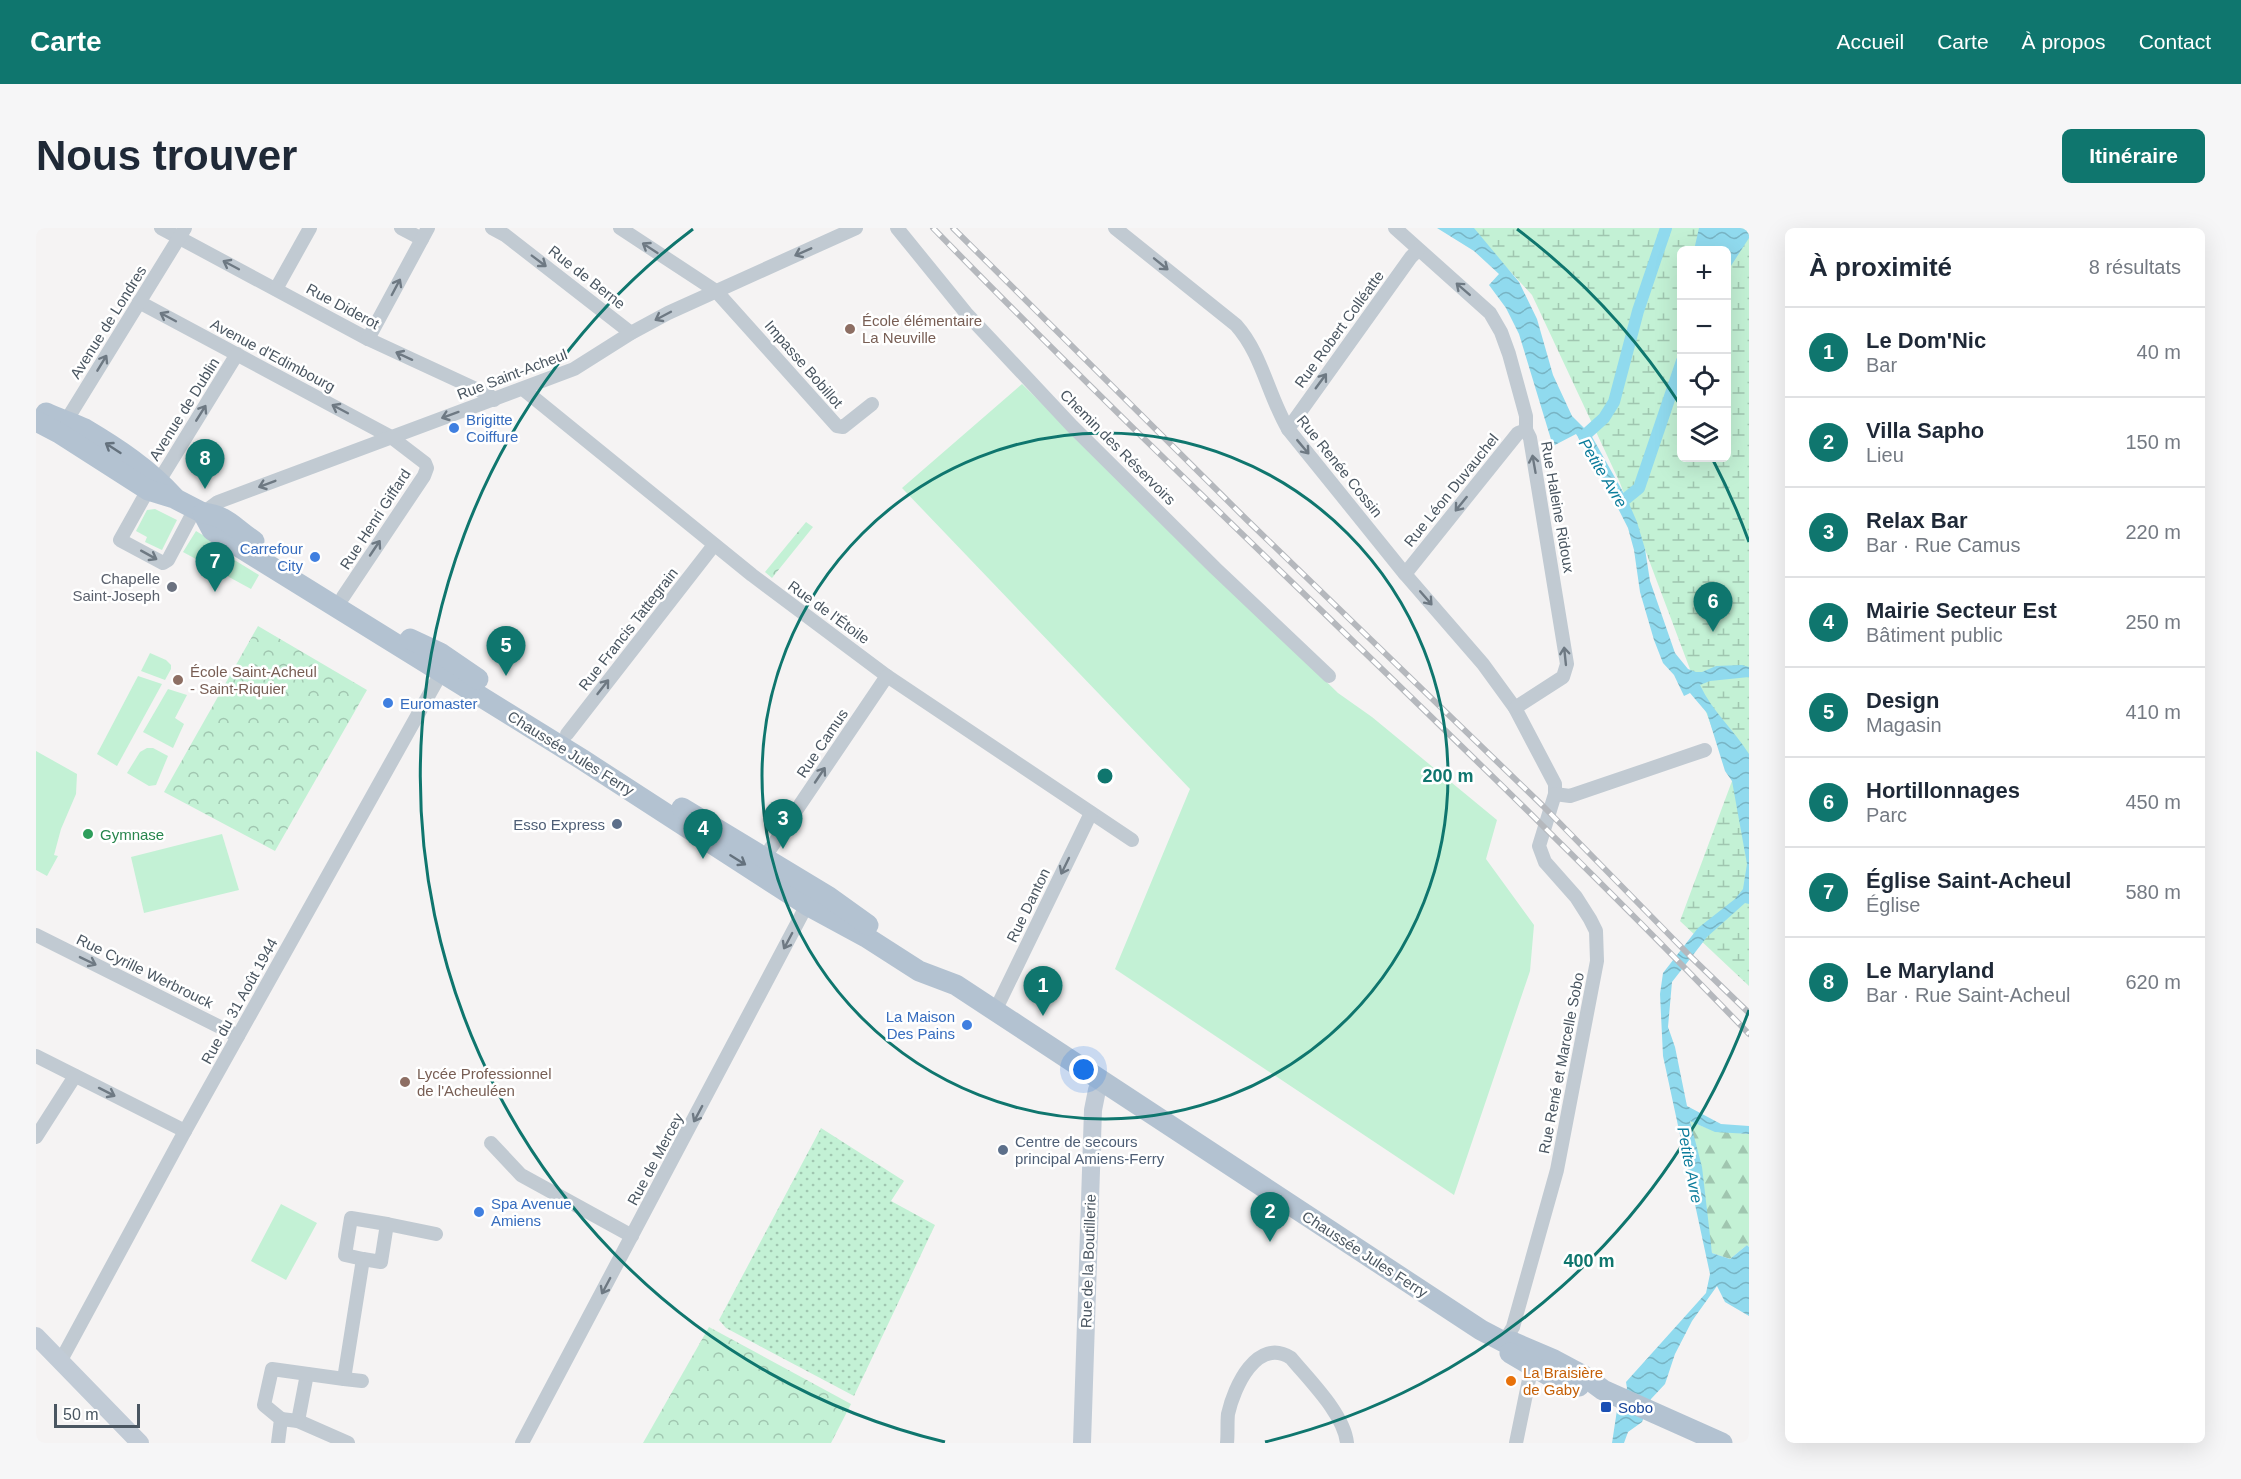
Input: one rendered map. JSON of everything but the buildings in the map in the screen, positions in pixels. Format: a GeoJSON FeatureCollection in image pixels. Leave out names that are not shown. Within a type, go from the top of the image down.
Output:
{"type":"FeatureCollection","features":[{"type":"Feature","properties":{"kind":"main road","name":"Chaussée Jules Ferry"},"geometry":{"type":"LineString","coordinates":[[38,418],[62,428],[174,498],[199,511],[212,530],[445,665],[672,816],[812,897]]}},
{"type":"Feature","properties":{"kind":"main road"},"geometry":{"type":"LineString","coordinates":[[199,511],[225,518],[237,531],[414,641],[445,665]]}},
{"type":"Feature","properties":{"kind":"main road","name":"Chaussée Jules Ferry"},"geometry":{"type":"LineString","coordinates":[[445,665],[475,675],[482,683],[764,858],[866,938],[919,971],[956,985],[1481,1330],[1504,1342],[1512,1342],[1548,1375],[1612,1394],[1722,1443]]}},
{"type":"Feature","properties":{"kind":"street","name":"Rue Diderot"},"geometry":{"type":"LineString","coordinates":[[161,228],[182,233],[276,289],[368,339],[489,395],[494,400]]}},
{"type":"Feature","properties":{"kind":"street"},"geometry":{"type":"LineString","coordinates":[[276,289],[310,228]]}},
{"type":"Feature","properties":{"kind":"street"},"geometry":{"type":"LineString","coordinates":[[368,339],[425,233],[401,228]]}},
{"type":"Feature","properties":{"kind":"street","name":"Rue de Berne"},"geometry":{"type":"LineString","coordinates":[[492,228],[631,333]]}},
{"type":"Feature","properties":{"kind":"street"},"geometry":{"type":"LineString","coordinates":[[620,228],[716,291]]}},
{"type":"Feature","properties":{"kind":"street","name":"Rue Saint-Acheul"},"geometry":{"type":"LineString","coordinates":[[199,511],[574,369],[668,313],[856,228]]}},
{"type":"Feature","properties":{"kind":"street","name":"Chemin des Réservoirs"},"geometry":{"type":"LineString","coordinates":[[897,228],[966,313],[1072,426],[1215,568],[1329,676]]}},
{"type":"Feature","properties":{"kind":"street","name":"Rue Renée Cossin"},"geometry":{"type":"LineString","coordinates":[[1115,228],[1236,325],[1255,352],[1276,408],[1288,429],[1405,574],[1483,664],[1515,708]]}},
{"type":"Feature","properties":{"kind":"street","name":"Rue Haleine Ridoux"},"geometry":{"type":"LineString","coordinates":[[1395,228],[1490,313],[1501,332],[1509,354],[1526,416],[1526,430],[1530,438],[1567,663],[1563,677],[1515,708]]}},
{"type":"Feature","properties":{"kind":"street","name":"Avenue de Londres"},"geometry":{"type":"LineString","coordinates":[[62,428],[182,233]]}},
{"type":"Feature","properties":{"kind":"street","name":"Rue Robert Colléatte"},"geometry":{"type":"LineString","coordinates":[[1288,429],[1418,250]]}},
{"type":"Feature","properties":{"kind":"street","name":"Impasse Bobillot"},"geometry":{"type":"LineString","coordinates":[[716,291],[837,426],[843,427],[872,404]]}},
{"type":"Feature","properties":{"kind":"street","name":"Avenue d'Edimbourg"},"geometry":{"type":"LineString","coordinates":[[140,302],[391,437]]}},
{"type":"Feature","properties":{"kind":"street","name":"Avenue de Dublin"},"geometry":{"type":"LineString","coordinates":[[153,485],[237,354]]}},
{"type":"Feature","properties":{"kind":"street","name":"Rue de l'Étoile"},"geometry":{"type":"LineString","coordinates":[[523,389],[714,545],[887,676],[1132,840]]}},
{"type":"Feature","properties":{"kind":"street","name":"Rue Léon Duvauchel"},"geometry":{"type":"LineString","coordinates":[[1405,574],[1518,433],[1526,430]]}},
{"type":"Feature","properties":{"kind":"street","name":"Rue Henri Giffard"},"geometry":{"type":"LineString","coordinates":[[343,597],[424,476],[427,468],[421,459],[391,437]]}},
{"type":"Feature","properties":{"kind":"street"},"geometry":{"type":"LineString","coordinates":[[153,485],[117,545],[163,563],[168,560],[199,511]]}},
{"type":"Feature","properties":{"kind":"street","name":"Rue Francis Tattegrain"},"geometry":{"type":"LineString","coordinates":[[567,734],[714,545]]}},
{"type":"Feature","properties":{"kind":"street","name":"Rue du 31 Août 1944"},"geometry":{"type":"LineString","coordinates":[[60,1362],[185,1131],[445,665]]}},
{"type":"Feature","properties":{"kind":"street","name":"Rue Camus"},"geometry":{"type":"LineString","coordinates":[[764,858],[887,676]]}},
{"type":"Feature","properties":{"kind":"street"},"geometry":{"type":"LineString","coordinates":[[1515,708],[1550,772],[1555,784],[1554,798],[1570,796],[1705,750]]}},
{"type":"Feature","properties":{"kind":"street","name":"Rue René et Marcelle Sobo"},"geometry":{"type":"LineString","coordinates":[[1504,1342],[1513,1327],[1557,1170],[1597,961],[1596,931],[1590,919],[1576,897],[1545,862],[1542,855],[1540,840],[1554,798]]}},
{"type":"Feature","properties":{"kind":"street","name":"Rue Danton"},"geometry":{"type":"LineString","coordinates":[[995,1011],[1091,813]]}},
{"type":"Feature","properties":{"kind":"street","name":"Rue de Mercey"},"geometry":{"type":"LineString","coordinates":[[522,1443],[812,897]]}},
{"type":"Feature","properties":{"kind":"street","name":"Rue Cyrille Werbrouck"},"geometry":{"type":"LineString","coordinates":[[36,935],[238,1036]]}},
{"type":"Feature","properties":{"kind":"street"},"geometry":{"type":"LineString","coordinates":[[36,1056],[185,1131]]}},
{"type":"Feature","properties":{"kind":"street"},"geometry":{"type":"LineString","coordinates":[[36,1137],[75,1076]]}},
{"type":"Feature","properties":{"kind":"street","name":"Rue de la Boutillerie"},"geometry":{"type":"LineString","coordinates":[[1082,1443],[1093,1110],[1096,1090],[1101,1080]]}},
{"type":"Feature","properties":{"kind":"street"},"geometry":{"type":"LineString","coordinates":[[491,1143],[521,1175],[632,1236]]}},
{"type":"Feature","properties":{"kind":"street"},"geometry":{"type":"LineString","coordinates":[[387,1224],[381,1262],[345,1255],[351,1218],[387,1224],[436,1234]]}},
{"type":"Feature","properties":{"kind":"street"},"geometry":{"type":"LineString","coordinates":[[344,1379],[363,1259]]}},
{"type":"Feature","properties":{"kind":"street"},"geometry":{"type":"LineString","coordinates":[[36,1336],[140,1443]]}},
{"type":"Feature","properties":{"kind":"street"},"geometry":{"type":"LineString","coordinates":[[1227,1443],[1228,1416],[1240,1381],[1258,1358],[1268,1353],[1285,1354],[1291,1358],[1340,1420],[1346,1433],[1347,1443]]}},
{"type":"Feature","properties":{"kind":"street"},"geometry":{"type":"LineString","coordinates":[[1516,1443],[1533,1360]]}},
{"type":"Feature","properties":{"kind":"street"},"geometry":{"type":"LineString","coordinates":[[348,1443],[298,1421],[281,1419],[264,1405],[272,1369],[362,1381]]}},
{"type":"Feature","properties":{"kind":"street"},"geometry":{"type":"LineString","coordinates":[[298,1421],[307,1374]]}},
{"type":"Feature","properties":{"kind":"street"},"geometry":{"type":"LineString","coordinates":[[278,1443],[281,1419]]}},
{"type":"Feature","properties":{"kind":"green space"},"geometry":{"type":"Polygon","coordinates":[[[1470,228],[1749,228],[1749,986],[1680,921],[1732,781],[1620,483],[1532,295],[1470,228]]]}},
{"type":"Feature","properties":{"kind":"green space"},"geometry":{"type":"Polygon","coordinates":[[[1022,384],[1338,693],[1372,717],[1497,820],[1486,859],[1534,925],[1530,971],[1454,1195],[1115,969],[1190,789],[902,488],[1022,384]]]}},
{"type":"Feature","properties":{"kind":"green space"},"geometry":{"type":"Polygon","coordinates":[[[155,509],[177,520],[162,550],[145,542],[147,537],[136,531],[147,510],[155,509]]]}},
{"type":"Feature","properties":{"kind":"green space"},"geometry":{"type":"Polygon","coordinates":[[[806,522],[813,527],[772,578],[765,572],[806,522]]]}},
{"type":"Feature","properties":{"kind":"green space"},"geometry":{"type":"Polygon","coordinates":[[[196,531],[211,540],[210,545],[259,575],[251,589],[183,552],[196,531]]]}},
{"type":"Feature","properties":{"kind":"green space"},"geometry":{"type":"Polygon","coordinates":[[[258,626],[367,690],[275,851],[164,792],[258,626]]]}},
{"type":"Feature","properties":{"kind":"green space"},"geometry":{"type":"Polygon","coordinates":[[[150,653],[166,660],[171,665],[165,680],[141,671],[150,653]]]}},
{"type":"Feature","properties":{"kind":"green space"},"geometry":{"type":"Polygon","coordinates":[[[138,676],[162,684],[117,766],[97,754],[138,676]]]}},
{"type":"Feature","properties":{"kind":"green space"},"geometry":{"type":"Polygon","coordinates":[[[168,689],[187,695],[175,718],[184,724],[173,748],[143,732],[168,689]]]}},
{"type":"Feature","properties":{"kind":"green space"},"geometry":{"type":"Polygon","coordinates":[[[153,748],[168,756],[156,785],[149,786],[127,773],[140,752],[153,748]]]}},
{"type":"Feature","properties":{"kind":"green space"},"geometry":{"type":"Polygon","coordinates":[[[36,751],[77,774],[76,794],[61,829],[54,855],[58,856],[47,876],[36,870],[36,751]]]}},
{"type":"Feature","properties":{"kind":"green space"},"geometry":{"type":"Polygon","coordinates":[[[222,834],[239,890],[144,913],[131,857],[222,834]]]}},
{"type":"Feature","properties":{"kind":"green space"},"geometry":{"type":"Polygon","coordinates":[[[1690,1120],[1711,1129],[1749,1134],[1749,1247],[1747,1245],[1730,1259],[1712,1253],[1690,1120]]]}},
{"type":"Feature","properties":{"kind":"green space"},"geometry":{"type":"Polygon","coordinates":[[[821,1128],[904,1181],[891,1201],[935,1225],[854,1396],[726,1328],[719,1320],[821,1128]]]}},
{"type":"Feature","properties":{"kind":"green space"},"geometry":{"type":"Polygon","coordinates":[[[281,1204],[317,1223],[286,1280],[251,1261],[281,1204]]]}},
{"type":"Feature","properties":{"kind":"green space"},"geometry":{"type":"Polygon","coordinates":[[[709,1327],[851,1404],[831,1443],[643,1443],[709,1327]]]}},
{"type":"Feature","properties":{"kind":"water","name":"Petite Avre"},"geometry":{"type":"Polygon","coordinates":[[[1437,228],[1474,228],[1519,282],[1537,319],[1553,375],[1572,416],[1591,435],[1627,499],[1637,522],[1645,549],[1650,581],[1675,653],[1688,669],[1696,672],[1716,666],[1749,667],[1749,677],[1710,681],[1700,685],[1749,754],[1749,904],[1745,903],[1707,937],[1672,982],[1668,1027],[1675,1047],[1687,1106],[1721,1124],[1749,1126],[1749,1134],[1715,1132],[1690,1121],[1702,1167],[1712,1253],[1730,1259],[1747,1245],[1749,1247],[1749,1316],[1725,1302],[1717,1286],[1692,1321],[1675,1354],[1665,1384],[1651,1399],[1642,1422],[1628,1432],[1624,1443],[1612,1443],[1617,1410],[1627,1388],[1626,1382],[1706,1293],[1710,1274],[1663,1056],[1660,994],[1663,973],[1698,928],[1735,899],[1743,889],[1747,864],[1732,781],[1725,771],[1707,713],[1690,693],[1684,696],[1674,675],[1663,663],[1640,592],[1634,550],[1628,528],[1595,463],[1576,434],[1553,446],[1519,334],[1506,308],[1489,285],[1499,274],[1474,251],[1437,228]]]}},
{"type":"Feature","properties":{"kind":"water"},"geometry":{"type":"Polygon","coordinates":[[[1699,228],[1749,228],[1749,238],[1731,266],[1731,246],[1695,246],[1699,228]]]}},
{"type":"Feature","properties":{"kind":"waterway","name":"Petite Avre"},"geometry":{"type":"LineString","coordinates":[[1584,436],[1604,418],[1614,402],[1638,311],[1666,228]]}},
{"type":"Feature","properties":{"kind":"waterway","name":"Petite Avre"},"geometry":{"type":"LineString","coordinates":[[1623,501],[1639,488],[1677,376]]}},
{"type":"Feature","properties":{"kind":"railway"},"geometry":{"type":"LineString","coordinates":[[933,228],[1136,431],[1547,830],[1749,1034]]}},
{"type":"Feature","properties":{"kind":"railway"},"geometry":{"type":"LineString","coordinates":[[953,228],[1246,519],[1543,806],[1749,1013]]}},
{"type":"Feature","properties":{"kind":"place","name":"École élémentaire La Neuville"},"geometry":{"type":"Point","coordinates":[850,329]}},
{"type":"Feature","properties":{"kind":"place","name":"Brigitte Coiffure"},"geometry":{"type":"Point","coordinates":[454,428]}},
{"type":"Feature","properties":{"kind":"place","name":"Le Maryland"},"geometry":{"type":"Point","coordinates":[205,489]}},
{"type":"Feature","properties":{"kind":"place","name":"Carrefour City"},"geometry":{"type":"Point","coordinates":[315,557]}},
{"type":"Feature","properties":{"kind":"place","name":"Chapelle Saint-Joseph"},"geometry":{"type":"Point","coordinates":[172,587]}},
{"type":"Feature","properties":{"kind":"place","name":"Église Saint-Acheul"},"geometry":{"type":"Point","coordinates":[215,592]}},
{"type":"Feature","properties":{"kind":"place","name":"Hortillonnages"},"geometry":{"type":"Point","coordinates":[1713,632]}},
{"type":"Feature","properties":{"kind":"place","name":"Design"},"geometry":{"type":"Point","coordinates":[506,676]}},
{"type":"Feature","properties":{"kind":"place","name":"École Saint-Acheul - Saint-Riquier"},"geometry":{"type":"Point","coordinates":[178,680]}},
{"type":"Feature","properties":{"kind":"place","name":"Euromaster"},"geometry":{"type":"Point","coordinates":[388,703]}},
{"type":"Feature","properties":{"kind":"place","name":"Esso Express"},"geometry":{"type":"Point","coordinates":[617,824]}},
{"type":"Feature","properties":{"kind":"place","name":"Gymnase"},"geometry":{"type":"Point","coordinates":[88,834]}},
{"type":"Feature","properties":{"kind":"place","name":"Relax Bar"},"geometry":{"type":"Point","coordinates":[783,849]}},
{"type":"Feature","properties":{"kind":"place","name":"Mairie Secteur Est"},"geometry":{"type":"Point","coordinates":[703,859]}},
{"type":"Feature","properties":{"kind":"place","name":"Le Dom'Nic"},"geometry":{"type":"Point","coordinates":[1043,1016]}},
{"type":"Feature","properties":{"kind":"place","name":"La Maison Des Pains"},"geometry":{"type":"Point","coordinates":[967,1025]}},
{"type":"Feature","properties":{"kind":"place","name":"Lycée Professionnel de l'Acheuléen"},"geometry":{"type":"Point","coordinates":[405,1082]}},
{"type":"Feature","properties":{"kind":"place","name":"Centre de secours principal Amiens-Ferry"},"geometry":{"type":"Point","coordinates":[1003,1150]}},
{"type":"Feature","properties":{"kind":"place","name":"Spa Avenue Amiens"},"geometry":{"type":"Point","coordinates":[479,1212]}},
{"type":"Feature","properties":{"kind":"place","name":"Villa Sapho"},"geometry":{"type":"Point","coordinates":[1270,1242]}},
{"type":"Feature","properties":{"kind":"place","name":"La Braisière de Gaby"},"geometry":{"type":"Point","coordinates":[1511,1381]}},
{"type":"Feature","properties":{"kind":"place","name":"Sobo"},"geometry":{"type":"Point","coordinates":[1606,1407]}}]}
